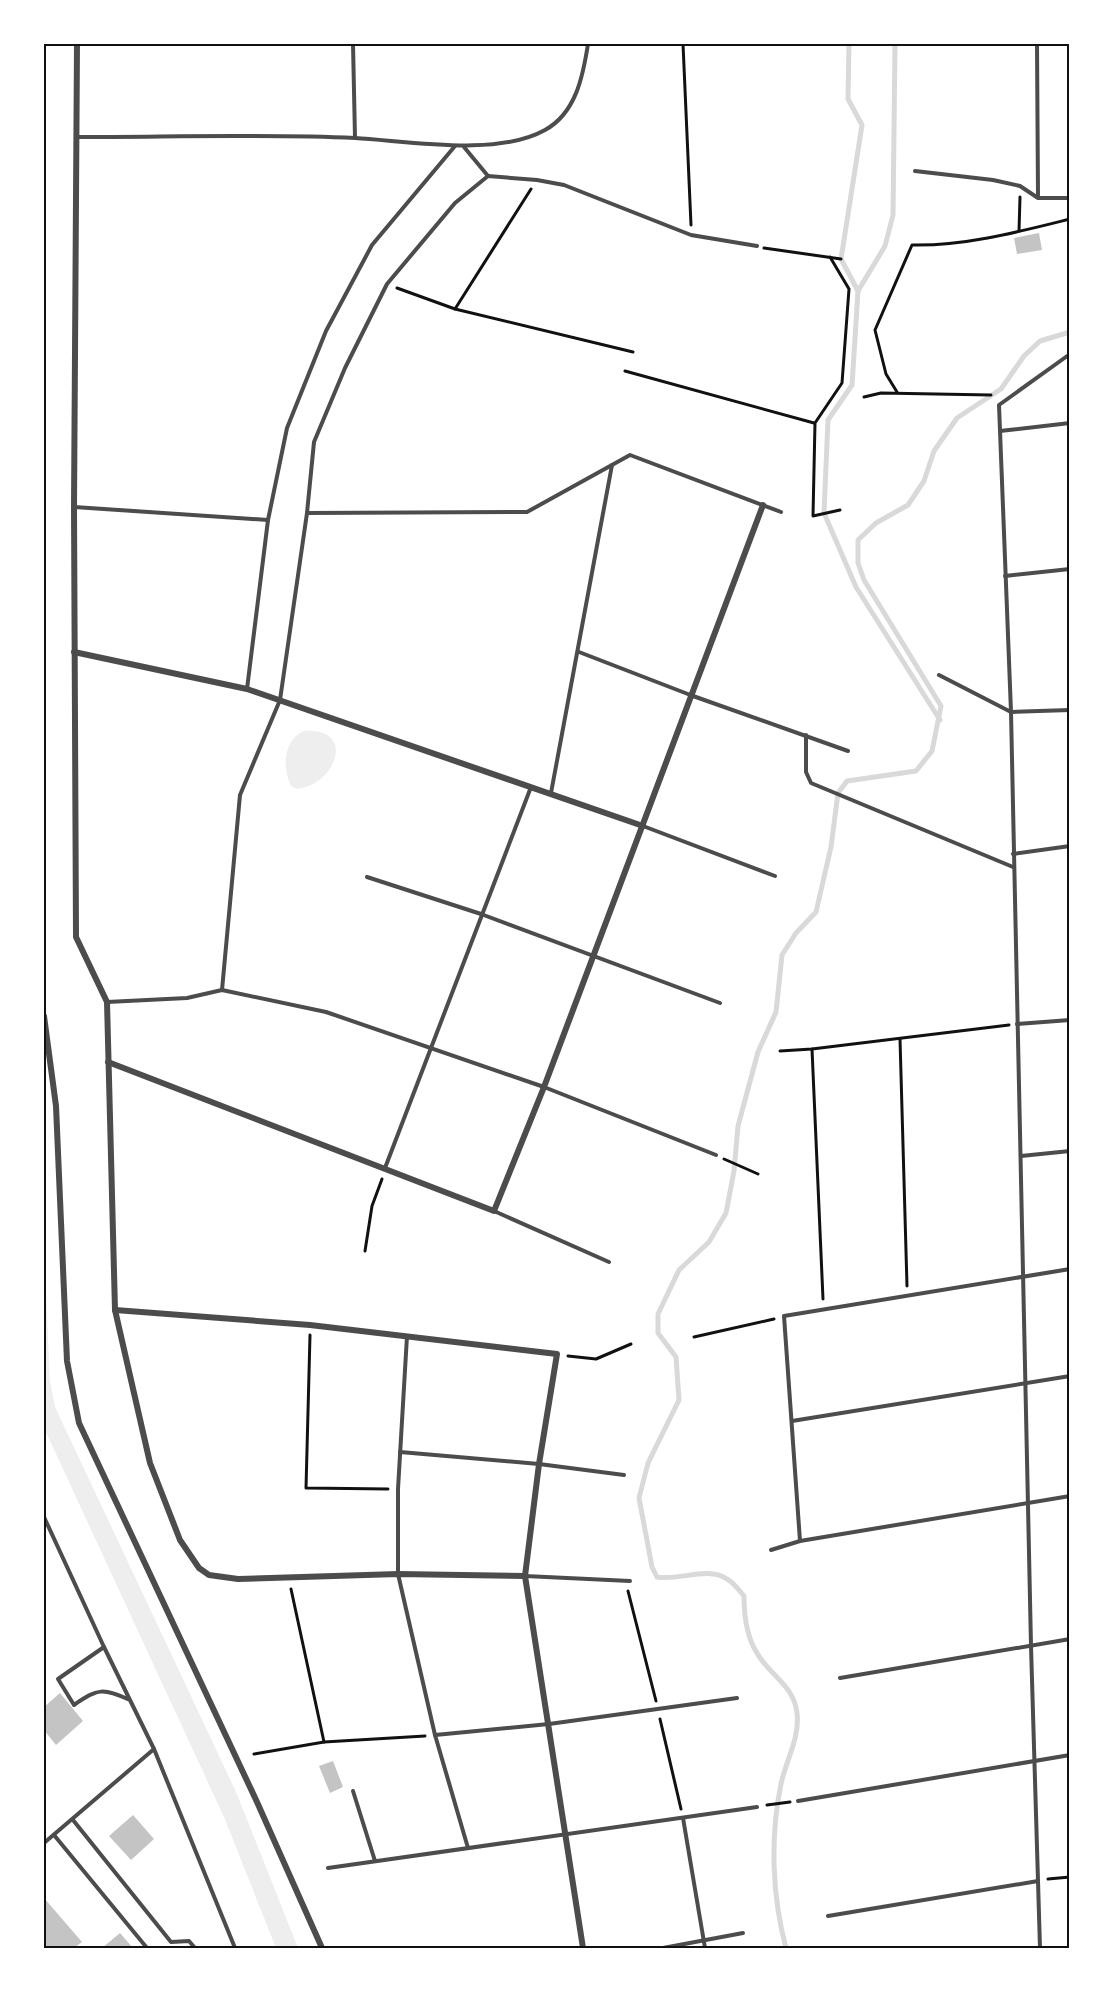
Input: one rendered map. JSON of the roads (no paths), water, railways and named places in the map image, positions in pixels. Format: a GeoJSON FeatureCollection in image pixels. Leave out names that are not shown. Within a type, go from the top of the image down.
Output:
{"type":"FeatureCollection","features":[{"type":"Feature","properties":{"kind":"street"},"geometry":{"type":"LineString","coordinates":[[77,44],[74,507],[76,937],[107,1002],[116,1311],[150,1463],[186,1550],[199,1568],[209,1575],[222,1578],[398,1574],[525,1576]]}},
{"type":"Feature","properties":{"kind":"street"},"geometry":{"type":"LineString","coordinates":[[108,1062],[494,1211],[544,1087],[693,696],[763,505]]}},
{"type":"Feature","properties":{"kind":"street"},"geometry":{"type":"LineString","coordinates":[[74,652],[247,689],[643,826]]}},
{"type":"Feature","properties":{"kind":"street"},"geometry":{"type":"LineString","coordinates":[[44,1016],[56,1106],[67,1361],[79,1424],[262,1813],[322,1948]]}},
{"type":"Feature","properties":{"kind":"street"},"geometry":{"type":"LineString","coordinates":[[116,1311],[310,1325],[557,1354],[539,1464],[525,1576],[583,1948]]}},
{"type":"Feature","properties":{"kind":"lane"},"geometry":{"type":"LineString","coordinates":[[353,44],[355,138]]}},
{"type":"Feature","properties":{"kind":"lane"},"geometry":{"type":"LineString","coordinates":[[76,137],[355,138],[455,146],[528,138],[558,121],[566,112],[579,86],[588,44]]}},
{"type":"Feature","properties":{"kind":"lane"},"geometry":{"type":"LineString","coordinates":[[1037,44],[1038,198]]}},
{"type":"Feature","properties":{"kind":"lane"},"geometry":{"type":"LineString","coordinates":[[247,689],[268,520],[287,428],[326,331],[372,246],[455,146]]}},
{"type":"Feature","properties":{"kind":"lane"},"geometry":{"type":"LineString","coordinates":[[464,146],[488,176]]}},
{"type":"Feature","properties":{"kind":"lane"},"geometry":{"type":"LineString","coordinates":[[915,171],[993,180],[1020,186],[1038,198],[1070,198]]}},
{"type":"Feature","properties":{"kind":"lane"},"geometry":{"type":"LineString","coordinates":[[222,990],[240,795],[280,700],[308,513],[314,442],[345,368],[387,284],[455,202],[488,176],[564,185],[691,235],[757,246]]}},
{"type":"Feature","properties":{"kind":"lane"},"geometry":{"type":"LineString","coordinates":[[1040,1948],[1012,854],[1011,712],[999,405],[1070,354]]}},
{"type":"Feature","properties":{"kind":"lane"},"geometry":{"type":"LineString","coordinates":[[1000,431],[1070,423]]}},
{"type":"Feature","properties":{"kind":"lane"},"geometry":{"type":"LineString","coordinates":[[308,513],[527,512],[630,455],[781,512]]}},
{"type":"Feature","properties":{"kind":"lane"},"geometry":{"type":"LineString","coordinates":[[551,793],[579,652],[612,464]]}},
{"type":"Feature","properties":{"kind":"lane"},"geometry":{"type":"LineString","coordinates":[[74,507],[268,520]]}},
{"type":"Feature","properties":{"kind":"lane"},"geometry":{"type":"LineString","coordinates":[[1005,576],[1070,569]]}},
{"type":"Feature","properties":{"kind":"lane"},"geometry":{"type":"LineString","coordinates":[[579,652],[693,696],[848,751]]}},
{"type":"Feature","properties":{"kind":"lane"},"geometry":{"type":"LineString","coordinates":[[939,675],[1011,712],[1070,711]]}},
{"type":"Feature","properties":{"kind":"lane"},"geometry":{"type":"LineString","coordinates":[[806,735],[806,772],[811,783],[1013,867]]}},
{"type":"Feature","properties":{"kind":"lane"},"geometry":{"type":"LineString","coordinates":[[385,1169],[531,787]]}},
{"type":"Feature","properties":{"kind":"lane"},"geometry":{"type":"LineString","coordinates":[[643,826],[775,876]]}},
{"type":"Feature","properties":{"kind":"lane"},"geometry":{"type":"LineString","coordinates":[[1012,854],[1070,846]]}},
{"type":"Feature","properties":{"kind":"lane"},"geometry":{"type":"LineString","coordinates":[[367,877],[481,914],[720,1003]]}},
{"type":"Feature","properties":{"kind":"lane"},"geometry":{"type":"LineString","coordinates":[[107,1002],[187,998],[222,990],[326,1012],[544,1087],[716,1155]]}},
{"type":"Feature","properties":{"kind":"lane"},"geometry":{"type":"LineString","coordinates":[[1017,1024],[1070,1020]]}},
{"type":"Feature","properties":{"kind":"lane"},"geometry":{"type":"LineString","coordinates":[[1021,1156],[1070,1151]]}},
{"type":"Feature","properties":{"kind":"lane"},"geometry":{"type":"LineString","coordinates":[[494,1211],[609,1262]]}},
{"type":"Feature","properties":{"kind":"lane"},"geometry":{"type":"LineString","coordinates":[[800,1541],[784,1316],[1022,1275],[1070,1269]]}},
{"type":"Feature","properties":{"kind":"lane"},"geometry":{"type":"LineString","coordinates":[[407,1335],[398,1489],[398,1574],[435,1735],[468,1848]]}},
{"type":"Feature","properties":{"kind":"lane"},"geometry":{"type":"LineString","coordinates":[[792,1421],[1070,1376]]}},
{"type":"Feature","properties":{"kind":"lane"},"geometry":{"type":"LineString","coordinates":[[400,1452],[539,1464],[624,1475]]}},
{"type":"Feature","properties":{"kind":"lane"},"geometry":{"type":"LineString","coordinates":[[771,1550],[800,1541],[1070,1496]]}},
{"type":"Feature","properties":{"kind":"lane"},"geometry":{"type":"LineString","coordinates":[[44,1517],[154,1749],[235,1948]]}},
{"type":"Feature","properties":{"kind":"lane"},"geometry":{"type":"LineString","coordinates":[[525,1576],[628,1581]]}},
{"type":"Feature","properties":{"kind":"lane"},"geometry":{"type":"LineString","coordinates":[[840,1678],[1070,1639]]}},
{"type":"Feature","properties":{"kind":"lane"},"geometry":{"type":"LineString","coordinates":[[104,1647],[58,1679],[74,1705],[93,1691],[111,1692],[130,1701]]}},
{"type":"Feature","properties":{"kind":"lane"},"geometry":{"type":"LineString","coordinates":[[435,1735],[549,1724],[737,1698]]}},
{"type":"Feature","properties":{"kind":"lane"},"geometry":{"type":"LineString","coordinates":[[44,1844],[154,1749]]}},
{"type":"Feature","properties":{"kind":"lane"},"geometry":{"type":"LineString","coordinates":[[798,1801],[1070,1755]]}},
{"type":"Feature","properties":{"kind":"lane"},"geometry":{"type":"LineString","coordinates":[[353,1791],[375,1861]]}},
{"type":"Feature","properties":{"kind":"lane"},"geometry":{"type":"LineString","coordinates":[[328,1868],[757,1807]]}},
{"type":"Feature","properties":{"kind":"lane"},"geometry":{"type":"LineString","coordinates":[[683,1818],[705,1948]]}},
{"type":"Feature","properties":{"kind":"lane"},"geometry":{"type":"LineString","coordinates":[[73,1820],[171,1942],[189,1941],[195,1948]]}},
{"type":"Feature","properties":{"kind":"lane"},"geometry":{"type":"LineString","coordinates":[[54,1835],[147,1948]]}},
{"type":"Feature","properties":{"kind":"lane"},"geometry":{"type":"LineString","coordinates":[[828,1916],[1038,1881]]}},
{"type":"Feature","properties":{"kind":"lane"},"geometry":{"type":"LineString","coordinates":[[663,1948],[743,1933]]}},
{"type":"Feature","properties":{"kind":"waterway"},"geometry":{"type":"LineString","coordinates":[[849,44],[848,99],[862,125],[841,259],[858,291]]}},
{"type":"Feature","properties":{"kind":"waterway"},"geometry":{"type":"LineString","coordinates":[[895,44],[893,215],[885,246],[858,291],[852,385],[828,420],[824,513],[856,587],[940,720]]}},
{"type":"Feature","properties":{"kind":"waterway"},"geometry":{"type":"LineString","coordinates":[[786,1948],[775,1887],[774,1845],[777,1804],[783,1775],[795,1740],[797,1722],[795,1703],[753,1646],[746,1626],[744,1596],[734,1584],[719,1575],[711,1574],[657,1577],[652,1567],[639,1498],[648,1463],[679,1400],[676,1357],[658,1333],[658,1314],[679,1270],[709,1242],[726,1213],[734,1171],[738,1126],[758,1052],[776,1012],[782,955],[796,933],[816,912],[831,847],[838,793],[847,781],[916,771],[932,751],[941,706],[864,580],[858,563],[858,540],[876,523],[908,505],[924,481],[934,451],[957,418],[1001,389],[1024,356],[1040,341],[1070,332]]}}]}
